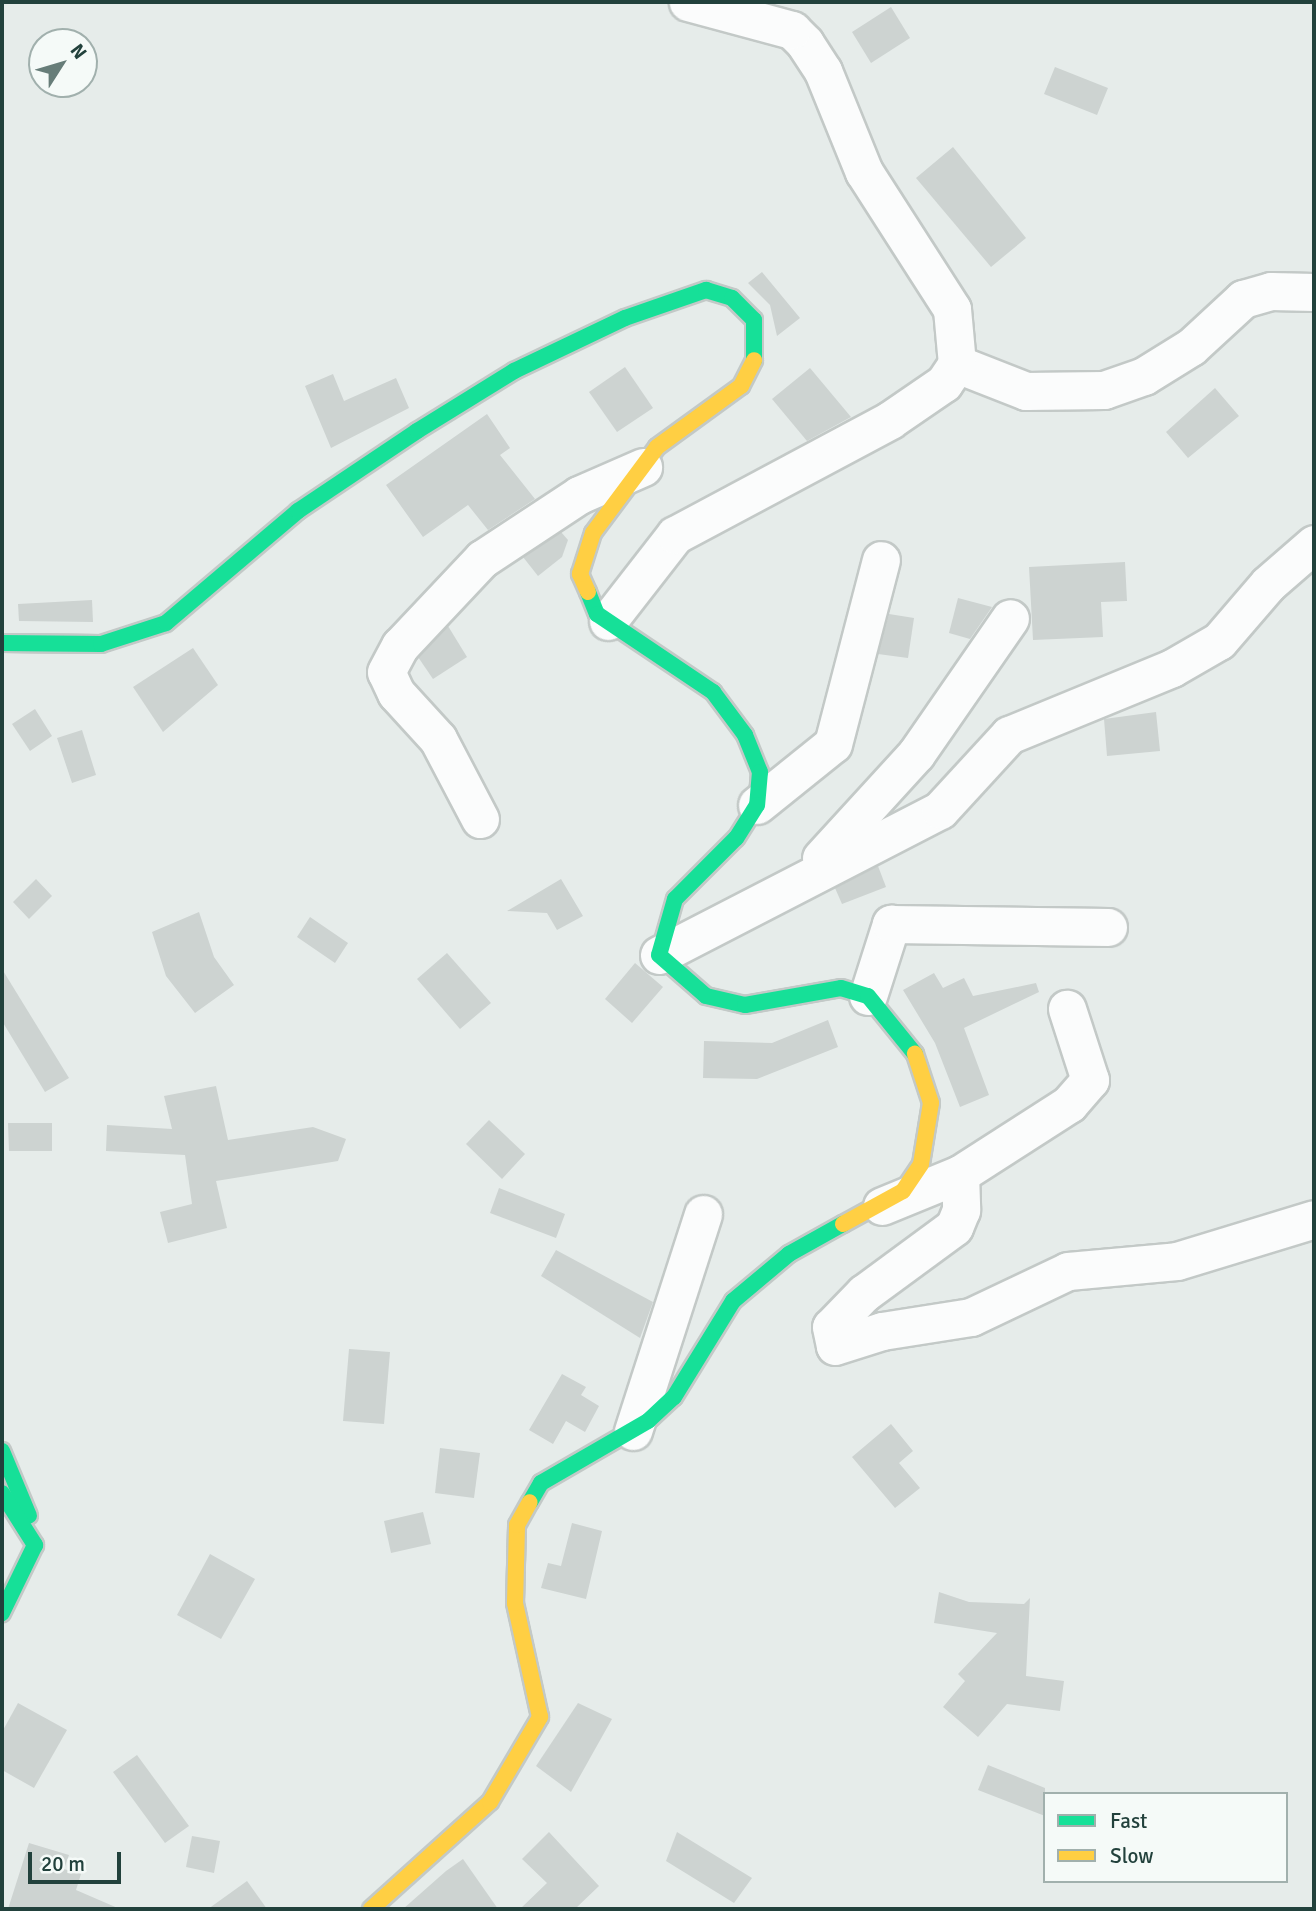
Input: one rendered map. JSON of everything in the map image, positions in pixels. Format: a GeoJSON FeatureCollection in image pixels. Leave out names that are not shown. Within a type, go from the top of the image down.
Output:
{"type":"FeatureCollection","features":[{"type":"Feature","properties":{"kind":"street"},"geometry":{"type":"LineString","coordinates":[[608,621],[675,536],[878,427],[944,383],[957,365],[952,309],[864,172],[823,71],[789,16],[688,2]]}},
{"type":"Feature","properties":{"kind":"street"},"geometry":{"type":"LineString","coordinates":[[2,643],[101,644],[166,623],[298,511],[514,371],[679,295],[706,290],[732,298],[754,320],[756,357],[741,387],[677,430],[642,467],[593,533],[580,574],[585,597],[608,621],[664,655],[732,714],[760,772],[757,805]]}},
{"type":"Feature","properties":{"kind":"street"},"geometry":{"type":"LineString","coordinates":[[957,365],[1026,391],[1104,390],[1144,376],[1191,346],[1243,299],[1271,291],[1314,292]]}},
{"type":"Feature","properties":{"kind":"street"},"geometry":{"type":"LineString","coordinates":[[480,819],[438,739],[396,693],[386,672],[400,646],[482,559],[579,495],[642,467]]}},
{"type":"Feature","properties":{"kind":"street"},"geometry":{"type":"LineString","coordinates":[[659,954],[792,890],[887,832],[940,810],[1009,735],[1172,668],[1219,641],[1268,584],[1314,544]]}},
{"type":"Feature","properties":{"kind":"street"},"geometry":{"type":"LineString","coordinates":[[659,954],[676,899],[736,838],[757,805],[833,744],[881,560]]}},
{"type":"Feature","properties":{"kind":"street"},"geometry":{"type":"LineString","coordinates":[[792,890],[916,754],[1010,618]]}},
{"type":"Feature","properties":{"kind":"street"},"geometry":{"type":"LineString","coordinates":[[868,996],[891,924],[1108,927]]}},
{"type":"Feature","properties":{"kind":"street"},"geometry":{"type":"LineString","coordinates":[[371,1909],[490,1802],[525,1751],[540,1717],[515,1603],[517,1525],[541,1483],[633,1431],[674,1397],[733,1301],[757,1279],[903,1191],[921,1164],[931,1103],[914,1050],[868,996],[841,988],[775,1004],[745,1005],[706,996],[659,954]]}},
{"type":"Feature","properties":{"kind":"street"},"geometry":{"type":"LineString","coordinates":[[878,1207],[960,1174],[1069,1104],[1090,1080],[1067,1009]]}},
{"type":"Feature","properties":{"kind":"street"},"geometry":{"type":"LineString","coordinates":[[960,1174],[961,1210],[954,1227],[864,1293],[831,1327],[835,1346],[971,1317],[1068,1271],[1177,1261],[1314,1219]]}},
{"type":"Feature","properties":{"kind":"street"},"geometry":{"type":"LineString","coordinates":[[633,1431],[704,1214]]}},
{"type":"Feature","properties":{"kind":"street"},"geometry":{"type":"LineString","coordinates":[[2,1451],[26,1501],[35,1545],[29,1568],[2,1612]]}},
{"type":"Feature","properties":{"kind":"street"},"geometry":{"type":"LineString","coordinates":[[2,1493],[35,1545]]}},
{"type":"Feature","properties":{"kind":"building"},"geometry":{"type":"Polygon","coordinates":[[[891,7],[910,38],[871,63],[852,32],[891,7]]]}},
{"type":"Feature","properties":{"kind":"building"},"geometry":{"type":"Polygon","coordinates":[[[1055,67],[1108,88],[1097,115],[1044,94],[1055,67]]]}},
{"type":"Feature","properties":{"kind":"building"},"geometry":{"type":"Polygon","coordinates":[[[953,147],[1026,238],[991,267],[916,178],[953,147]]]}},
{"type":"Feature","properties":{"kind":"building"},"geometry":{"type":"Polygon","coordinates":[[[762,272],[800,318],[777,336],[770,305],[748,283],[762,272]]]}},
{"type":"Feature","properties":{"kind":"building"},"geometry":{"type":"Polygon","coordinates":[[[625,367],[653,408],[617,432],[589,392],[625,367]]]}},
{"type":"Feature","properties":{"kind":"building"},"geometry":{"type":"Polygon","coordinates":[[[810,368],[851,417],[807,441],[772,399],[810,368]]]}},
{"type":"Feature","properties":{"kind":"building"},"geometry":{"type":"Polygon","coordinates":[[[333,374],[344,401],[396,378],[409,408],[331,448],[305,386],[333,374]]]}},
{"type":"Feature","properties":{"kind":"building"},"geometry":{"type":"Polygon","coordinates":[[[1215,388],[1239,416],[1188,458],[1166,432],[1215,388]]]}},
{"type":"Feature","properties":{"kind":"building"},"geometry":{"type":"Polygon","coordinates":[[[487,414],[510,448],[500,455],[535,499],[488,530],[468,505],[423,537],[386,485],[487,414]]]}},
{"type":"Feature","properties":{"kind":"building"},"geometry":{"type":"Polygon","coordinates":[[[561,532],[568,540],[562,557],[538,576],[523,557],[561,532]]]}},
{"type":"Feature","properties":{"kind":"building"},"geometry":{"type":"Polygon","coordinates":[[[1125,562],[1127,601],[1101,602],[1103,637],[1033,640],[1029,567],[1125,562]]]}},
{"type":"Feature","properties":{"kind":"building"},"geometry":{"type":"Polygon","coordinates":[[[958,598],[992,607],[970,639],[949,633],[958,598]]]}},
{"type":"Feature","properties":{"kind":"building"},"geometry":{"type":"Polygon","coordinates":[[[92,600],[93,622],[19,621],[18,604],[92,600]]]}},
{"type":"Feature","properties":{"kind":"building"},"geometry":{"type":"Polygon","coordinates":[[[889,614],[914,618],[908,658],[878,654],[889,614]]]}},
{"type":"Feature","properties":{"kind":"building"},"geometry":{"type":"Polygon","coordinates":[[[448,626],[467,657],[433,679],[418,657],[448,626]]]}},
{"type":"Feature","properties":{"kind":"building"},"geometry":{"type":"Polygon","coordinates":[[[193,648],[218,685],[163,732],[133,687],[193,648]]]}},
{"type":"Feature","properties":{"kind":"building"},"geometry":{"type":"Polygon","coordinates":[[[35,709],[52,736],[30,751],[12,724],[35,709]]]}},
{"type":"Feature","properties":{"kind":"building"},"geometry":{"type":"Polygon","coordinates":[[[1156,712],[1160,751],[1107,756],[1104,719],[1156,712]]]}},
{"type":"Feature","properties":{"kind":"building"},"geometry":{"type":"Polygon","coordinates":[[[82,730],[96,775],[72,783],[57,738],[82,730]]]}},
{"type":"Feature","properties":{"kind":"building"},"geometry":{"type":"Polygon","coordinates":[[[878,866],[886,887],[842,904],[835,888],[878,866]]]}},
{"type":"Feature","properties":{"kind":"building"},"geometry":{"type":"Polygon","coordinates":[[[36,879],[52,896],[29,919],[13,902],[36,879]]]}},
{"type":"Feature","properties":{"kind":"building"},"geometry":{"type":"Polygon","coordinates":[[[561,879],[583,916],[557,930],[547,913],[507,911],[561,879]]]}},
{"type":"Feature","properties":{"kind":"building"},"geometry":{"type":"Polygon","coordinates":[[[199,912],[214,957],[234,985],[195,1013],[166,976],[152,932],[199,912]]]}},
{"type":"Feature","properties":{"kind":"building"},"geometry":{"type":"Polygon","coordinates":[[[310,917],[348,943],[335,963],[297,937],[310,917]]]}},
{"type":"Feature","properties":{"kind":"building"},"geometry":{"type":"Polygon","coordinates":[[[447,953],[491,1003],[460,1029],[417,979],[447,953]]]}},
{"type":"Feature","properties":{"kind":"building"},"geometry":{"type":"Polygon","coordinates":[[[635,963],[663,987],[632,1023],[605,999],[635,963]]]}},
{"type":"Feature","properties":{"kind":"building"},"geometry":{"type":"Polygon","coordinates":[[[2,969],[69,1078],[45,1092],[2,1021],[2,969]]]}},
{"type":"Feature","properties":{"kind":"building"},"geometry":{"type":"Polygon","coordinates":[[[934,973],[943,988],[964,978],[973,996],[1036,983],[1039,992],[964,1028],[989,1095],[960,1107],[935,1043],[903,990],[934,973]]]}},
{"type":"Feature","properties":{"kind":"building"},"geometry":{"type":"Polygon","coordinates":[[[828,1020],[838,1047],[757,1079],[703,1078],[704,1041],[772,1043],[828,1020]]]}},
{"type":"Feature","properties":{"kind":"building"},"geometry":{"type":"Polygon","coordinates":[[[216,1086],[228,1140],[313,1127],[346,1139],[338,1161],[216,1181],[227,1228],[168,1243],[160,1212],[192,1204],[185,1155],[106,1151],[107,1125],[172,1129],[164,1096],[216,1086]]]}},
{"type":"Feature","properties":{"kind":"building"},"geometry":{"type":"Polygon","coordinates":[[[489,1120],[525,1154],[502,1179],[466,1144],[489,1120]]]}},
{"type":"Feature","properties":{"kind":"building"},"geometry":{"type":"Polygon","coordinates":[[[8,1123],[52,1123],[52,1151],[9,1151],[8,1123]]]}},
{"type":"Feature","properties":{"kind":"building"},"geometry":{"type":"Polygon","coordinates":[[[499,1188],[565,1214],[556,1238],[490,1213],[499,1188]]]}},
{"type":"Feature","properties":{"kind":"building"},"geometry":{"type":"Polygon","coordinates":[[[556,1250],[653,1302],[640,1338],[541,1276],[556,1250]]]}},
{"type":"Feature","properties":{"kind":"building"},"geometry":{"type":"Polygon","coordinates":[[[349,1349],[390,1352],[384,1424],[343,1421],[349,1349]]]}},
{"type":"Feature","properties":{"kind":"building"},"geometry":{"type":"Polygon","coordinates":[[[562,1374],[586,1387],[581,1395],[599,1406],[585,1432],[566,1421],[553,1444],[529,1430],[562,1374]]]}},
{"type":"Feature","properties":{"kind":"building"},"geometry":{"type":"Polygon","coordinates":[[[891,1424],[913,1451],[899,1463],[920,1488],[895,1508],[852,1457],[891,1424]]]}},
{"type":"Feature","properties":{"kind":"building"},"geometry":{"type":"Polygon","coordinates":[[[440,1448],[480,1453],[474,1498],[435,1493],[440,1448]]]}},
{"type":"Feature","properties":{"kind":"building"},"geometry":{"type":"Polygon","coordinates":[[[423,1512],[431,1544],[391,1553],[384,1521],[423,1512]]]}},
{"type":"Feature","properties":{"kind":"building"},"geometry":{"type":"Polygon","coordinates":[[[572,1523],[602,1531],[586,1599],[541,1588],[548,1563],[561,1566],[572,1523]]]}},
{"type":"Feature","properties":{"kind":"building"},"geometry":{"type":"Polygon","coordinates":[[[210,1554],[255,1579],[221,1639],[177,1615],[210,1554]]]}},
{"type":"Feature","properties":{"kind":"building"},"geometry":{"type":"Polygon","coordinates":[[[939,1592],[969,1602],[1024,1604],[1030,1598],[1026,1676],[1064,1681],[1060,1711],[1007,1704],[978,1737],[943,1707],[965,1681],[958,1674],[997,1633],[934,1623],[939,1592]]]}},
{"type":"Feature","properties":{"kind":"building"},"geometry":{"type":"Polygon","coordinates":[[[18,1703],[67,1730],[34,1788],[2,1770],[2,1732],[18,1703]]]}},
{"type":"Feature","properties":{"kind":"building"},"geometry":{"type":"Polygon","coordinates":[[[578,1703],[612,1719],[571,1792],[536,1766],[578,1703]]]}},
{"type":"Feature","properties":{"kind":"building"},"geometry":{"type":"Polygon","coordinates":[[[137,1755],[189,1826],[165,1843],[113,1772],[137,1755]]]}},
{"type":"Feature","properties":{"kind":"building"},"geometry":{"type":"Polygon","coordinates":[[[988,1765],[1045,1788],[1043,1815],[978,1790],[988,1765]]]}},
{"type":"Feature","properties":{"kind":"building"},"geometry":{"type":"Polygon","coordinates":[[[549,1832],[599,1886],[575,1909],[520,1909],[547,1883],[522,1859],[549,1832]]]}},
{"type":"Feature","properties":{"kind":"building"},"geometry":{"type":"Polygon","coordinates":[[[677,1832],[752,1878],[734,1903],[666,1861],[677,1832]]]}},
{"type":"Feature","properties":{"kind":"building"},"geometry":{"type":"Polygon","coordinates":[[[192,1836],[220,1841],[214,1873],[186,1867],[192,1836]]]}},
{"type":"Feature","properties":{"kind":"building"},"geometry":{"type":"Polygon","coordinates":[[[29,1843],[69,1855],[64,1869],[81,1874],[76,1890],[120,1909],[8,1909],[29,1843]]]}},
{"type":"Feature","properties":{"kind":"building"},"geometry":{"type":"Polygon","coordinates":[[[463,1859],[498,1909],[403,1909],[446,1871],[463,1859]]]}},
{"type":"Feature","properties":{"kind":"building"},"geometry":{"type":"Polygon","coordinates":[[[247,1881],[267,1909],[208,1909],[247,1881]]]}},
{"type":"Feature","properties":{"kind":"traffic: fast"},"geometry":{"type":"LineString","coordinates":[[2,643],[101,644],[166,623],[298,511],[417,431],[514,371],[625,318],[706,290],[732,298],[754,320],[754,360]]}},
{"type":"Feature","properties":{"kind":"traffic: fast"},"geometry":{"type":"LineString","coordinates":[[588,592],[597,614],[713,692],[745,735],[760,772],[757,805],[736,838],[675,899],[659,955],[706,996],[745,1005],[841,988],[868,996],[915,1054]]}},
{"type":"Feature","properties":{"kind":"traffic: fast"},"geometry":{"type":"LineString","coordinates":[[530,1502],[541,1483],[648,1421],[674,1397],[733,1301],[789,1254],[843,1224]]}},
{"type":"Feature","properties":{"kind":"traffic: fast"},"geometry":{"type":"LineString","coordinates":[[2,1451],[29,1516]]}},
{"type":"Feature","properties":{"kind":"traffic: fast"},"geometry":{"type":"LineString","coordinates":[[2,1493],[35,1545],[2,1613]]}},
{"type":"Feature","properties":{"kind":"traffic: slow"},"geometry":{"type":"LineString","coordinates":[[588,592],[580,574],[593,533],[657,447],[741,386],[754,360]]}},
{"type":"Feature","properties":{"kind":"traffic: slow"},"geometry":{"type":"LineString","coordinates":[[843,1224],[903,1191],[921,1164],[931,1103],[915,1054]]}},
{"type":"Feature","properties":{"kind":"traffic: slow"},"geometry":{"type":"LineString","coordinates":[[371,1909],[490,1802],[540,1717],[515,1603],[517,1525],[530,1502]]}}]}
